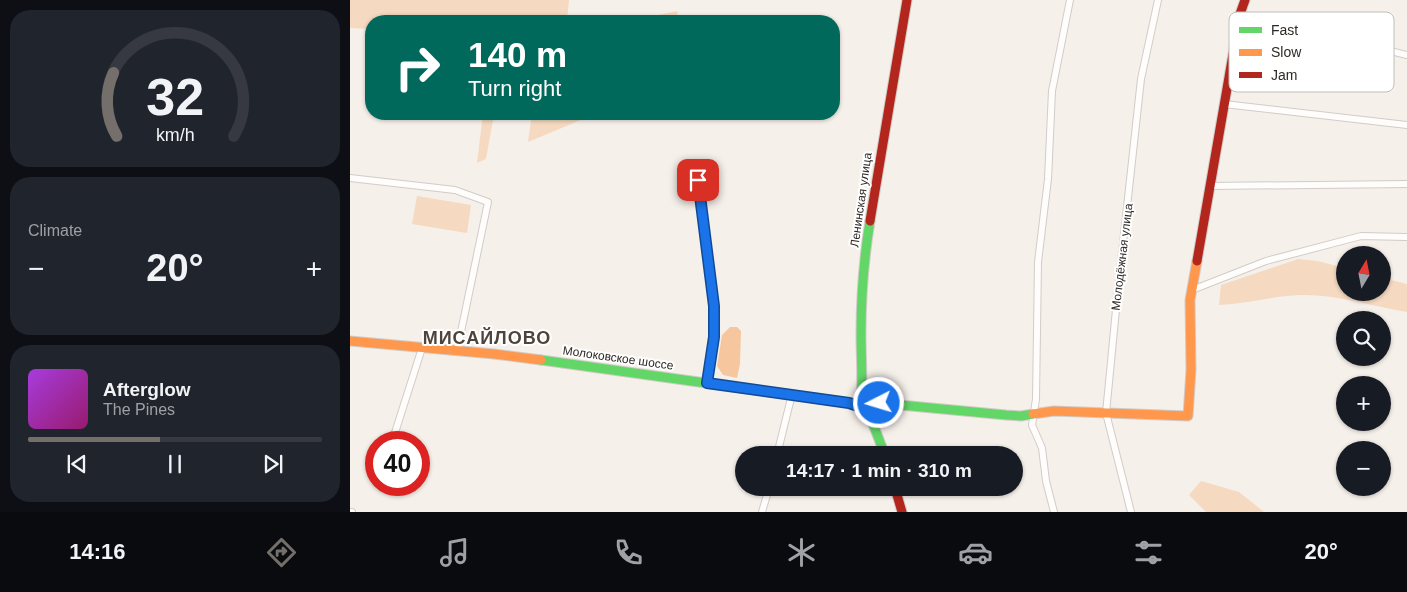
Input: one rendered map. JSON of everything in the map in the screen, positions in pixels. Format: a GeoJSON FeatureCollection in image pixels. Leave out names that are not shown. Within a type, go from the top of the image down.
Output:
{"type":"FeatureCollection","features":[{"type":"Feature","properties":{"kind":"street","name":"Ленинская улица"},"geometry":{"type":"LineString","coordinates":[[861,407],[863,384],[861,332],[866,245],[907,0]]}},
{"type":"Feature","properties":{"kind":"street"},"geometry":{"type":"LineString","coordinates":[[1054,512],[1046,481],[1042,448],[1032,424],[1036,399],[1038,262],[1048,179],[1052,91],[1070,0]]}},
{"type":"Feature","properties":{"kind":"street","name":"Молодёжная улица"},"geometry":{"type":"LineString","coordinates":[[1131,512],[1106,413],[1141,79],[1158,0]]}},
{"type":"Feature","properties":{"kind":"street"},"geometry":{"type":"LineString","coordinates":[[1241,12],[1245,0]]}},
{"type":"Feature","properties":{"kind":"street"},"geometry":{"type":"LineString","coordinates":[[1394,52],[1407,55]]}},
{"type":"Feature","properties":{"kind":"street"},"geometry":{"type":"LineString","coordinates":[[882,446],[873,424],[861,407],[879,403],[1006,415],[1054,411],[1188,416],[1191,370],[1190,300],[1229,76]]}},
{"type":"Feature","properties":{"kind":"street"},"geometry":{"type":"LineString","coordinates":[[1224,104],[1407,125]]}},
{"type":"Feature","properties":{"kind":"street"},"geometry":{"type":"LineString","coordinates":[[350,178],[454,190],[488,202],[457,350]]}},
{"type":"Feature","properties":{"kind":"street"},"geometry":{"type":"LineString","coordinates":[[698,180],[714,306],[714,337],[707,383]]}},
{"type":"Feature","properties":{"kind":"street"},"geometry":{"type":"LineString","coordinates":[[1210,186],[1407,184]]}},
{"type":"Feature","properties":{"kind":"street"},"geometry":{"type":"LineString","coordinates":[[1192,290],[1266,261],[1361,236],[1407,237]]}},
{"type":"Feature","properties":{"kind":"street","name":"Молоковское шоссе"},"geometry":{"type":"LineString","coordinates":[[350,341],[494,354],[792,394],[849,403],[861,407]]}},
{"type":"Feature","properties":{"kind":"street"},"geometry":{"type":"LineString","coordinates":[[396,431],[422,348]]}},
{"type":"Feature","properties":{"kind":"street"},"geometry":{"type":"LineString","coordinates":[[779,446],[792,394]]}},
{"type":"Feature","properties":{"kind":"street"},"geometry":{"type":"LineString","coordinates":[[762,512],[767,496]]}},
{"type":"Feature","properties":{"kind":"street"},"geometry":{"type":"LineString","coordinates":[[897,496],[902,512]]}},
{"type":"Feature","properties":{"kind":"shaded area"},"geometry":{"type":"Polygon","coordinates":[[[350,0],[569,0],[568,15],[365,15],[365,29],[350,28],[350,0]]]}},
{"type":"Feature","properties":{"kind":"shaded area"},"geometry":{"type":"Polygon","coordinates":[[[677,11],[678,15],[658,15],[677,11]]]}},
{"type":"Feature","properties":{"kind":"shaded area"},"geometry":{"type":"Polygon","coordinates":[[[482,120],[493,120],[486,159],[477,163],[482,120]]]}},
{"type":"Feature","properties":{"kind":"shaded area"},"geometry":{"type":"Polygon","coordinates":[[[531,120],[581,120],[528,142],[531,120]]]}},
{"type":"Feature","properties":{"kind":"shaded area"},"geometry":{"type":"Polygon","coordinates":[[[417,196],[471,205],[467,233],[412,224],[417,196]]]}},
{"type":"Feature","properties":{"kind":"shaded area"},"geometry":{"type":"Polygon","coordinates":[[[1298,259],[1336,266],[1336,297],[1300,295],[1219,305],[1221,285],[1298,259]]]}},
{"type":"Feature","properties":{"kind":"shaded area"},"geometry":{"type":"Polygon","coordinates":[[[1391,280],[1407,284],[1407,312],[1354,301],[1391,301],[1391,280]]]}},
{"type":"Feature","properties":{"kind":"shaded area"},"geometry":{"type":"Polygon","coordinates":[[[730,327],[737,327],[741,331],[740,364],[737,378],[723,375],[717,366],[722,335],[730,327]]]}},
{"type":"Feature","properties":{"kind":"shaded area"},"geometry":{"type":"Polygon","coordinates":[[[1201,481],[1239,492],[1264,512],[1206,512],[1189,495],[1201,481]]]}},
{"type":"Feature","properties":{"kind":"traffic: fast"},"geometry":{"type":"LineString","coordinates":[[870,221],[862,305],[861,407],[879,403],[1006,415],[1021,416],[1033,414]]}},
{"type":"Feature","properties":{"kind":"traffic: fast"},"geometry":{"type":"LineString","coordinates":[[541,360],[849,403],[861,407],[873,424],[882,446]]}},
{"type":"Feature","properties":{"kind":"traffic: slow"},"geometry":{"type":"LineString","coordinates":[[1033,414],[1054,411],[1188,416],[1191,370],[1190,300],[1197,261]]}},
{"type":"Feature","properties":{"kind":"traffic: slow"},"geometry":{"type":"LineString","coordinates":[[350,341],[541,360]]}},
{"type":"Feature","properties":{"kind":"traffic: jam"},"geometry":{"type":"LineString","coordinates":[[870,221],[907,0]]}},
{"type":"Feature","properties":{"kind":"traffic: jam"},"geometry":{"type":"LineString","coordinates":[[1241,12],[1245,0]]}},
{"type":"Feature","properties":{"kind":"traffic: jam"},"geometry":{"type":"LineString","coordinates":[[1197,261],[1229,77]]}},
{"type":"Feature","properties":{"kind":"traffic: jam"},"geometry":{"type":"LineString","coordinates":[[897,496],[902,512]]}},
{"type":"Feature","properties":{"kind":"district","name":"МИСАЙЛОВО"},"geometry":{"type":"Point","coordinates":[487,338]}},
{"type":"Feature","properties":{"kind":"route"},"geometry":{"type":"LineString","coordinates":[[698,180],[714,306],[714,337],[707,383],[792,394],[849,403],[861,407],[879,403]]}}]}
